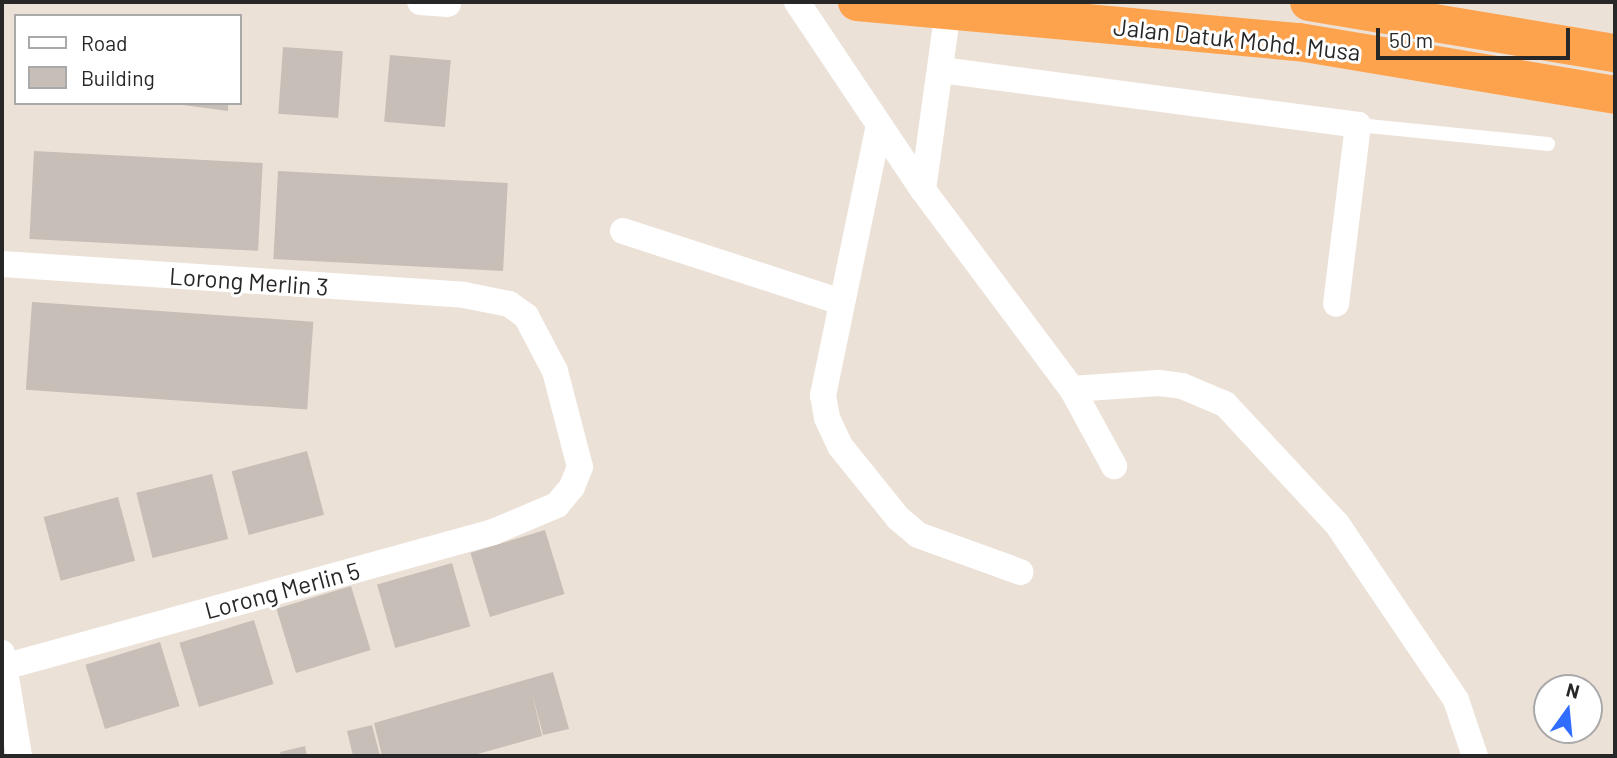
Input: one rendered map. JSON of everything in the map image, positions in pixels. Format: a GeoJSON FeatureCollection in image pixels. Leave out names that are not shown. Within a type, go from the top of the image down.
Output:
{"type":"FeatureCollection","features":[{"type":"Feature","properties":{"kind":"highway","name":"Jalan Datuk Mohd. Musa"},"geometry":{"type":"LineString","coordinates":[[857,2],[1299,42],[1615,95]]}},
{"type":"Feature","properties":{"kind":"highway","name":"Jalan Datuk Mohd. Musa"},"geometry":{"type":"LineString","coordinates":[[1309,2],[1615,53]]}},
{"type":"Feature","properties":{"kind":"street"},"geometry":{"type":"LineString","coordinates":[[420,2],[448,4]]}},
{"type":"Feature","properties":{"kind":"street"},"geometry":{"type":"LineString","coordinates":[[797,2],[923,190],[1072,389],[1114,467]]}},
{"type":"Feature","properties":{"kind":"street"},"geometry":{"type":"LineString","coordinates":[[923,190],[948,10]]}},
{"type":"Feature","properties":{"kind":"street"},"geometry":{"type":"LineString","coordinates":[[941,70],[1358,125],[1336,304]]}},
{"type":"Feature","properties":{"kind":"street"},"geometry":{"type":"LineString","coordinates":[[879,125],[823,395],[827,418],[840,446],[898,518],[918,535],[1020,572]]}},
{"type":"Feature","properties":{"kind":"street"},"geometry":{"type":"LineString","coordinates":[[623,232],[842,302]]}},
{"type":"Feature","properties":{"kind":"street","name":"Lorong Merlin 3"},"geometry":{"type":"LineString","coordinates":[[2,264],[496,300],[526,316],[555,371],[572,426],[580,467],[572,487],[557,505]]}},
{"type":"Feature","properties":{"kind":"street"},"geometry":{"type":"LineString","coordinates":[[1072,389],[1158,383],[1182,386],[1225,404],[1338,524],[1456,700],[1475,756]]}},
{"type":"Feature","properties":{"kind":"street","name":"Lorong Merlin 5"},"geometry":{"type":"LineString","coordinates":[[3,660],[493,532],[557,505]]}},
{"type":"Feature","properties":{"kind":"street"},"geometry":{"type":"LineString","coordinates":[[3,660],[19,756]]}},
{"type":"Feature","properties":{"kind":"lane"},"geometry":{"type":"LineString","coordinates":[[1358,125],[1548,144]]}},
{"type":"Feature","properties":{"kind":"building"},"geometry":{"type":"Polygon","coordinates":[[[283,47],[343,51],[338,118],[278,114],[283,47]]]}},
{"type":"Feature","properties":{"kind":"building"},"geometry":{"type":"Polygon","coordinates":[[[390,55],[451,60],[445,127],[384,122],[390,55]]]}},
{"type":"Feature","properties":{"kind":"building"},"geometry":{"type":"Polygon","coordinates":[[[183,105],[228,105],[228,111],[183,105]]]}},
{"type":"Feature","properties":{"kind":"building"},"geometry":{"type":"Polygon","coordinates":[[[34,151],[263,163],[258,251],[29,239],[34,151]]]}},
{"type":"Feature","properties":{"kind":"building"},"geometry":{"type":"Polygon","coordinates":[[[278,171],[508,183],[503,271],[273,259],[278,171]]]}},
{"type":"Feature","properties":{"kind":"building"},"geometry":{"type":"Polygon","coordinates":[[[32,302],[313,322],[307,409],[26,390],[32,302]]]}},
{"type":"Feature","properties":{"kind":"building"},"geometry":{"type":"Polygon","coordinates":[[[307,451],[324,515],[249,535],[232,471],[307,451]]]}},
{"type":"Feature","properties":{"kind":"building"},"geometry":{"type":"Polygon","coordinates":[[[212,474],[228,539],[153,558],[136,493],[212,474]]]}},
{"type":"Feature","properties":{"kind":"building"},"geometry":{"type":"Polygon","coordinates":[[[118,497],[135,561],[61,581],[44,517],[118,497]]]}},
{"type":"Feature","properties":{"kind":"building"},"geometry":{"type":"Polygon","coordinates":[[[545,530],[565,594],[490,617],[470,553],[545,530]]]}},
{"type":"Feature","properties":{"kind":"building"},"geometry":{"type":"Polygon","coordinates":[[[452,563],[470,626],[395,648],[377,584],[452,563]]]}},
{"type":"Feature","properties":{"kind":"building"},"geometry":{"type":"Polygon","coordinates":[[[351,586],[371,650],[296,673],[276,609],[351,586]]]}},
{"type":"Feature","properties":{"kind":"building"},"geometry":{"type":"Polygon","coordinates":[[[254,620],[274,684],[199,707],[179,643],[254,620]]]}},
{"type":"Feature","properties":{"kind":"building"},"geometry":{"type":"Polygon","coordinates":[[[160,642],[180,706],[105,729],[85,665],[160,642]]]}},
{"type":"Feature","properties":{"kind":"building"},"geometry":{"type":"Polygon","coordinates":[[[553,672],[569,729],[543,735],[532,693],[542,736],[470,756],[382,756],[374,723],[553,672]]]}},
{"type":"Feature","properties":{"kind":"building"},"geometry":{"type":"Polygon","coordinates":[[[372,725],[380,756],[353,756],[347,731],[372,725]]]}},
{"type":"Feature","properties":{"kind":"building"},"geometry":{"type":"Polygon","coordinates":[[[305,746],[307,756],[281,756],[280,752],[305,746]]]}}]}
